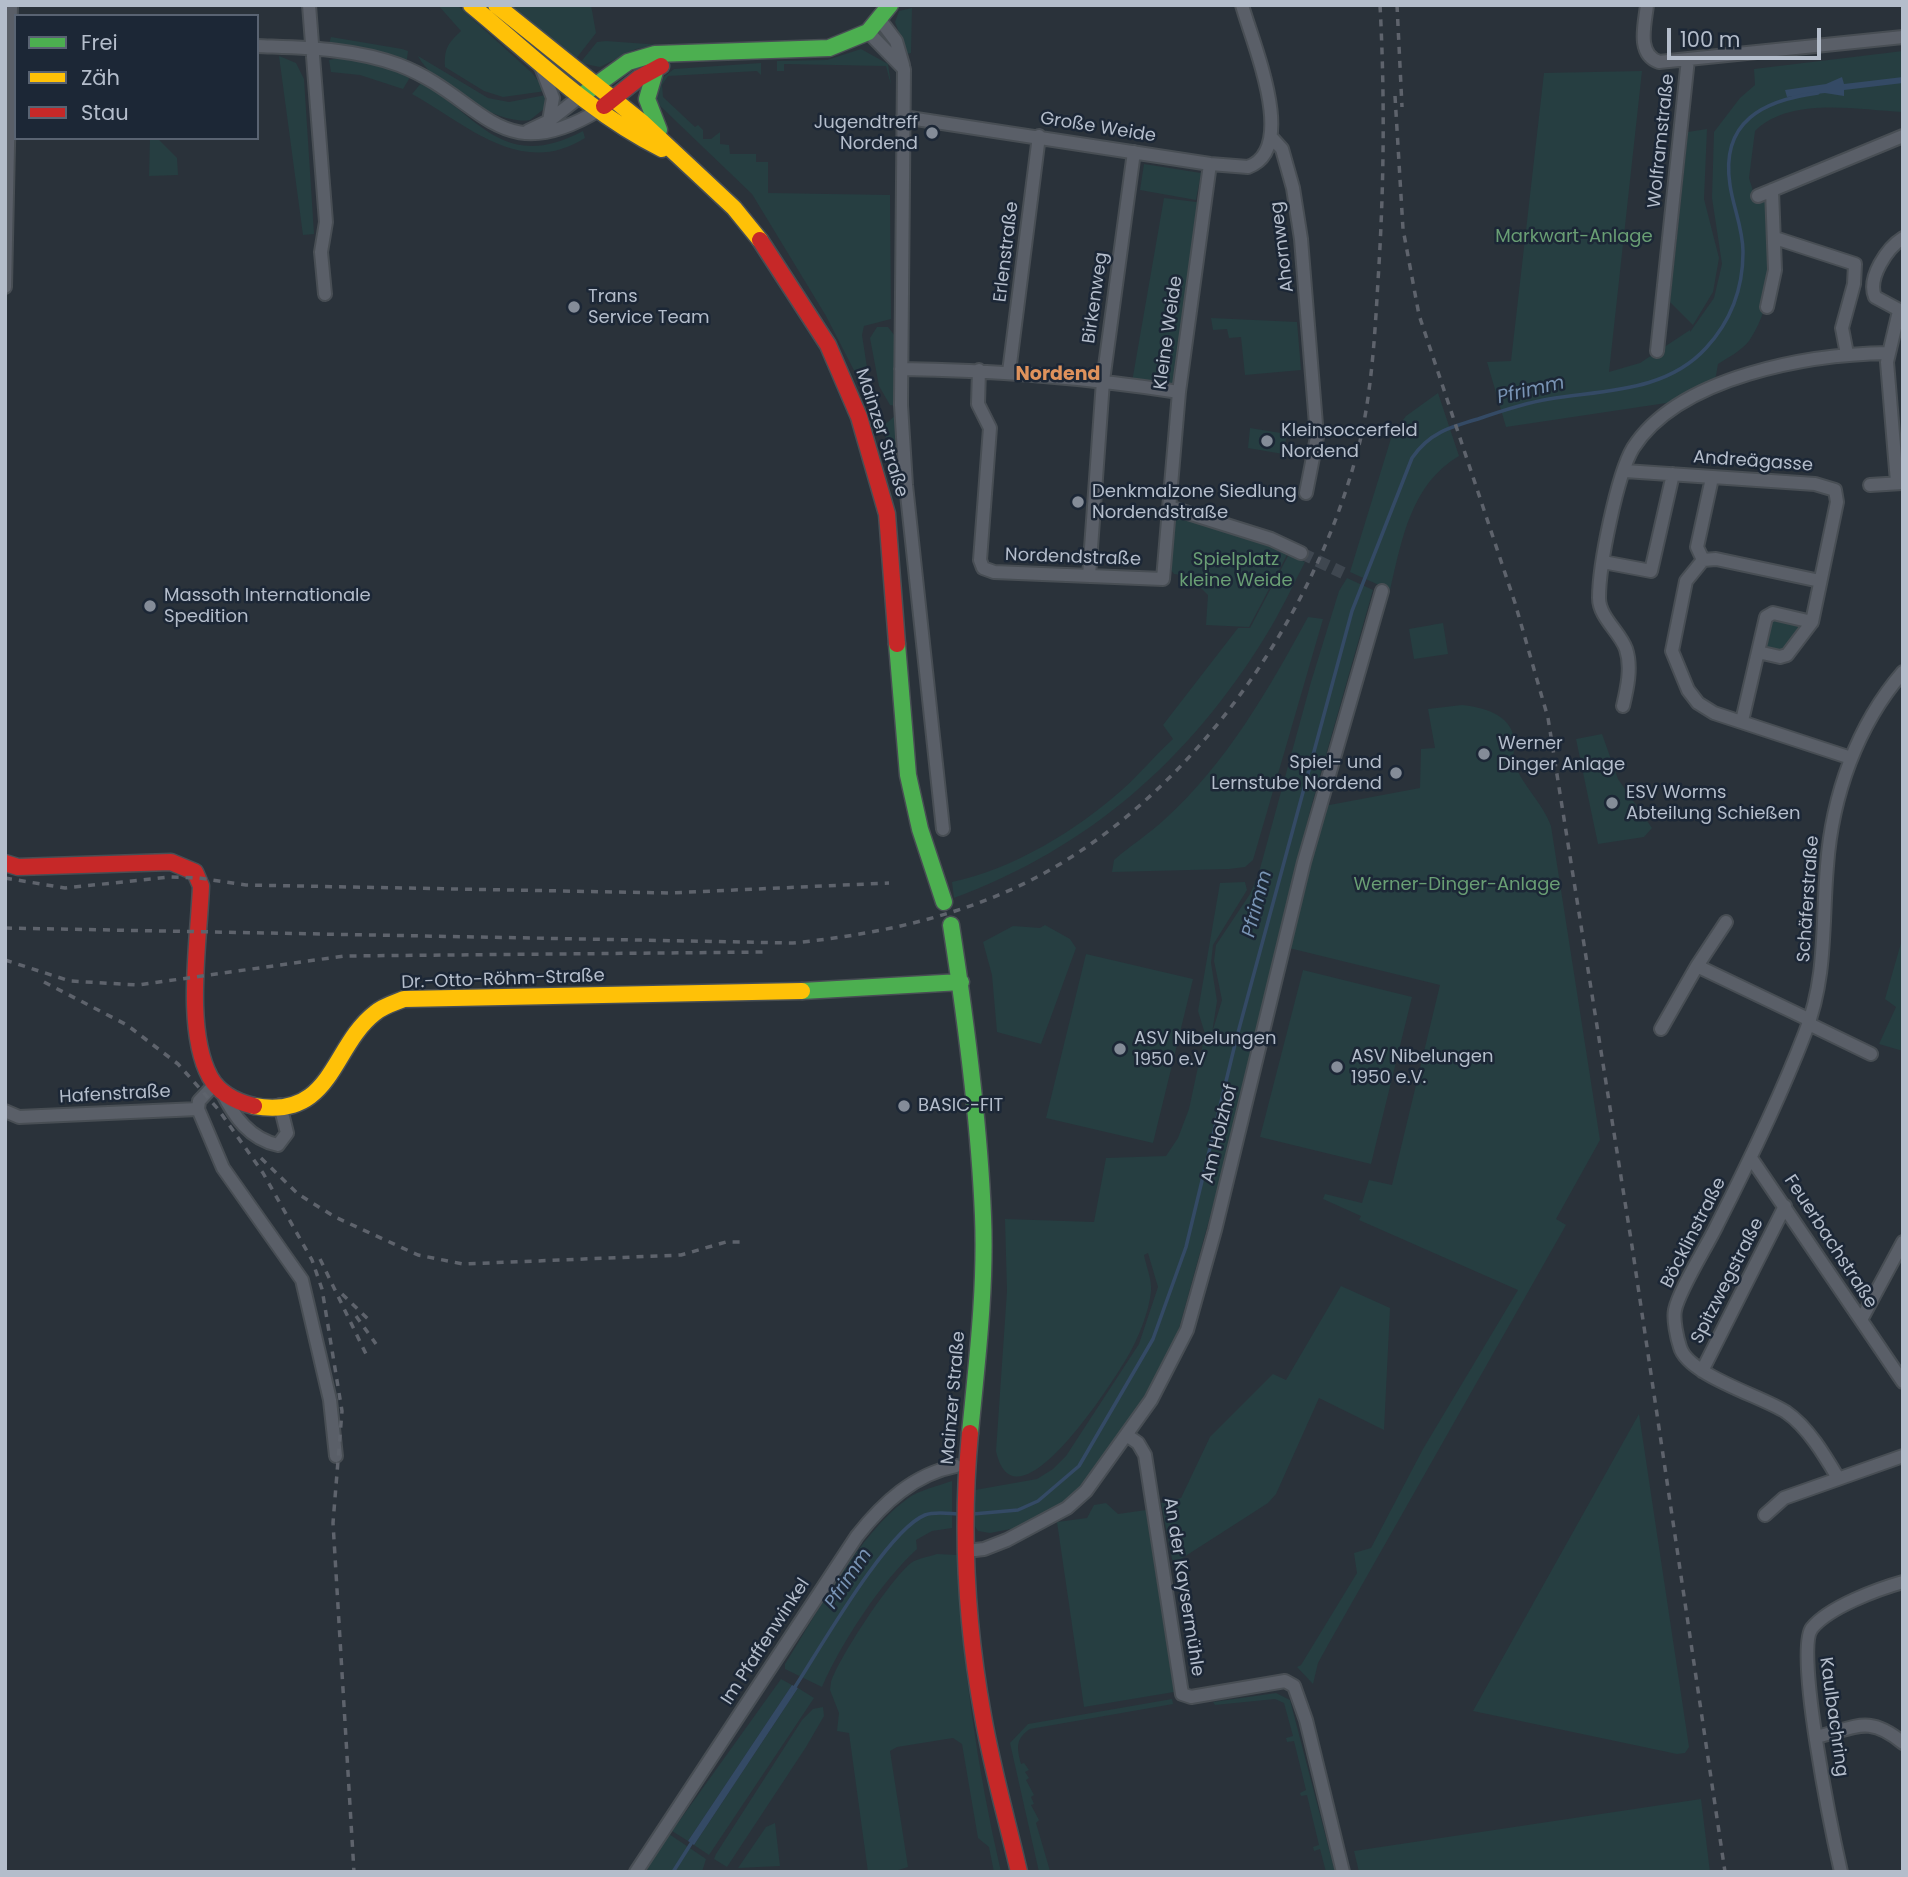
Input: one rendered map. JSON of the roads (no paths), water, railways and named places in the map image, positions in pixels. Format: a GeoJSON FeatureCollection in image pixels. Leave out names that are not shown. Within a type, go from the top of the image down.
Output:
{"type":"FeatureCollection","features":[{"type":"Feature","properties":{"kind":"main road","name":"Mainzer Straße"},"geometry":{"type":"LineString","coordinates":[[471,5],[599,110],[632,134],[674,155]]}},
{"type":"Feature","properties":{"kind":"main road","name":"Mainzer Straße"},"geometry":{"type":"LineString","coordinates":[[496,5],[643,122],[674,155],[734,208],[770,251],[817,324],[859,417],[887,514],[908,775],[920,829],[944,902]]}},
{"type":"Feature","properties":{"kind":"main road"},"geometry":{"type":"LineString","coordinates":[[582,95],[639,57],[829,48],[874,26],[890,5]]}},
{"type":"Feature","properties":{"kind":"main road"},"geometry":{"type":"LineString","coordinates":[[599,110],[656,68],[700,54]]}},
{"type":"Feature","properties":{"kind":"main road"},"geometry":{"type":"LineString","coordinates":[[656,68],[647,88],[646,105],[674,155]]}},
{"type":"Feature","properties":{"kind":"main road"},"geometry":{"type":"LineString","coordinates":[[5,863],[18,867],[171,862],[195,872],[201,886],[199,1036],[205,1068],[218,1088]]}},
{"type":"Feature","properties":{"kind":"main road","name":"Mainzer Straße"},"geometry":{"type":"LineString","coordinates":[[951,925],[961,982],[983,1217],[980,1331],[962,1466],[966,1550],[976,1682],[1019,1872]]}},
{"type":"Feature","properties":{"kind":"main road","name":"Dr.-Otto-Röhm-Straße"},"geometry":{"type":"LineString","coordinates":[[218,1088],[249,1105],[281,1105],[320,1088],[369,1016],[404,999],[775,992],[961,982]]}},
{"type":"Feature","properties":{"kind":"street"},"geometry":{"type":"LineString","coordinates":[[5,287],[11,5]]}},
{"type":"Feature","properties":{"kind":"street"},"geometry":{"type":"LineString","coordinates":[[309,5],[326,222],[321,252],[325,294]]}},
{"type":"Feature","properties":{"kind":"street","name":"Ahornweg"},"geometry":{"type":"LineString","coordinates":[[1242,5],[1270,107],[1272,138],[1282,149],[1293,188],[1301,239],[1317,437],[1306,494]]}},
{"type":"Feature","properties":{"kind":"street"},"geometry":{"type":"LineString","coordinates":[[1647,5],[1644,45],[1649,56],[1659,62],[1903,37]]}},
{"type":"Feature","properties":{"kind":"street","name":"Mainzer Straße"},"geometry":{"type":"LineString","coordinates":[[874,26],[904,69],[901,369],[906,485],[943,829]]}},
{"type":"Feature","properties":{"kind":"street"},"geometry":{"type":"LineString","coordinates":[[259,46],[313,48],[363,55],[410,70],[491,122],[524,132],[555,132],[599,110]]}},
{"type":"Feature","properties":{"kind":"street","name":"Wolframstraße"},"geometry":{"type":"LineString","coordinates":[[1657,351],[1688,59]]}},
{"type":"Feature","properties":{"kind":"street"},"geometry":{"type":"LineString","coordinates":[[538,61],[553,98],[549,121]]}},
{"type":"Feature","properties":{"kind":"street"},"geometry":{"type":"LineString","coordinates":[[524,132],[549,121],[582,95]]}},
{"type":"Feature","properties":{"kind":"street","name":"Große Weide"},"geometry":{"type":"LineString","coordinates":[[903,117],[1240,167],[1254,165],[1268,151],[1272,138]]}},
{"type":"Feature","properties":{"kind":"street","name":"Erlenstraße"},"geometry":{"type":"LineString","coordinates":[[1009,372],[1039,136]]}},
{"type":"Feature","properties":{"kind":"street"},"geometry":{"type":"LineString","coordinates":[[1758,196],[1903,136]]}},
{"type":"Feature","properties":{"kind":"street","name":"Birkenweg"},"geometry":{"type":"LineString","coordinates":[[1089,576],[1103,381],[1134,152]]}},
{"type":"Feature","properties":{"kind":"street","name":"Kleine Weide"},"geometry":{"type":"LineString","coordinates":[[1163,579],[1179,392],[1210,164]]}},
{"type":"Feature","properties":{"kind":"street"},"geometry":{"type":"LineString","coordinates":[[1767,307],[1773,285],[1775,238],[1772,190]]}},
{"type":"Feature","properties":{"kind":"street"},"geometry":{"type":"LineString","coordinates":[[1775,238],[1854,264],[1854,285],[1842,328],[1847,354]]}},
{"type":"Feature","properties":{"kind":"street"},"geometry":{"type":"LineString","coordinates":[[1870,485],[1900,483],[1898,420],[1887,379],[1889,353],[1901,312],[1875,297],[1872,288],[1886,254],[1903,238]]}},
{"type":"Feature","properties":{"kind":"street"},"geometry":{"type":"LineString","coordinates":[[1623,706],[1629,662],[1626,648],[1599,602],[1604,562],[1625,471],[1633,449],[1647,431],[1664,416],[1729,380],[1847,354],[1889,353]]}},
{"type":"Feature","properties":{"kind":"street"},"geometry":{"type":"LineString","coordinates":[[901,369],[1009,372],[1179,392]]}},
{"type":"Feature","properties":{"kind":"street","name":"Nordendstraße"},"geometry":{"type":"LineString","coordinates":[[979,370],[978,404],[990,428],[980,560],[983,568],[994,572],[1163,579]]}},
{"type":"Feature","properties":{"kind":"street"},"geometry":{"type":"LineString","coordinates":[[1887,379],[1903,380]]}},
{"type":"Feature","properties":{"kind":"street","name":"Andreägasse"},"geometry":{"type":"LineString","coordinates":[[1625,471],[1831,486],[1835,490],[1837,502],[1820,581]]}},
{"type":"Feature","properties":{"kind":"street","name":"Andreägasse"},"geometry":{"type":"LineString","coordinates":[[1604,562],[1651,571],[1673,474]]}},
{"type":"Feature","properties":{"kind":"street"},"geometry":{"type":"LineString","coordinates":[[1703,560],[1697,547],[1712,478]]}},
{"type":"Feature","properties":{"kind":"street"},"geometry":{"type":"LineString","coordinates":[[1169,507],[1271,539],[1301,553]]}},
{"type":"Feature","properties":{"kind":"street"},"geometry":{"type":"LineString","coordinates":[[1758,652],[1780,657],[1787,655],[1812,622],[1820,581],[1716,559],[1703,560],[1692,569],[1686,581],[1672,645],[1683,681],[1698,703],[1714,713],[1851,758]]}},
{"type":"Feature","properties":{"kind":"street","name":"Am Holzhof"},"geometry":{"type":"LineString","coordinates":[[966,1550],[1000,1543],[1067,1508],[1086,1491],[1128,1436],[1179,1347],[1196,1303],[1304,862],[1381,591]]}},
{"type":"Feature","properties":{"kind":"street"},"geometry":{"type":"LineString","coordinates":[[1742,721],[1769,615],[1812,622]]}},
{"type":"Feature","properties":{"kind":"street","name":"Schäferstraße"},"geometry":{"type":"LineString","coordinates":[[1809,1022],[1821,973],[1831,832],[1851,758],[1874,709],[1903,672]]}},
{"type":"Feature","properties":{"kind":"street"},"geometry":{"type":"LineString","coordinates":[[1661,1029],[1696,966],[1727,922]]}},
{"type":"Feature","properties":{"kind":"street"},"geometry":{"type":"LineString","coordinates":[[1696,966],[1871,1054]]}},
{"type":"Feature","properties":{"kind":"street","name":"Böcklinstraße"},"geometry":{"type":"LineString","coordinates":[[1809,1022],[1751,1158],[1674,1311],[1680,1350],[1702,1371],[1788,1413],[1818,1446],[1838,1478]]}},
{"type":"Feature","properties":{"kind":"street"},"geometry":{"type":"LineString","coordinates":[[281,1105],[286,1133],[278,1145],[260,1142],[232,1112],[218,1088],[200,1101],[198,1109],[223,1168],[302,1280],[330,1400],[336,1456]]}},
{"type":"Feature","properties":{"kind":"street","name":"Hafenstraße"},"geometry":{"type":"LineString","coordinates":[[5,1111],[19,1117],[198,1109]]}},
{"type":"Feature","properties":{"kind":"street","name":"Feuerbachstraße"},"geometry":{"type":"LineString","coordinates":[[1751,1158],[1903,1382]]}},
{"type":"Feature","properties":{"kind":"street","name":"Spitzwegstraße"},"geometry":{"type":"LineString","coordinates":[[1702,1371],[1785,1206]]}},
{"type":"Feature","properties":{"kind":"street"},"geometry":{"type":"LineString","coordinates":[[1861,1320],[1903,1242]]}},
{"type":"Feature","properties":{"kind":"street","name":"An der Kaysermühle"},"geometry":{"type":"LineString","coordinates":[[1128,1436],[1138,1443],[1145,1455],[1182,1694],[1191,1697],[1285,1681],[1294,1686],[1306,1720],[1343,1872]]}},
{"type":"Feature","properties":{"kind":"street"},"geometry":{"type":"LineString","coordinates":[[1765,1515],[1784,1498],[1903,1456]]}},
{"type":"Feature","properties":{"kind":"street","name":"Im Pfaffenwinkel"},"geometry":{"type":"LineString","coordinates":[[636,1872],[857,1536],[874,1515],[903,1489],[932,1473],[962,1466]]}},
{"type":"Feature","properties":{"kind":"street","name":"Kaulbachring"},"geometry":{"type":"LineString","coordinates":[[1841,1872],[1816,1737],[1806,1645],[1811,1628],[1857,1600],[1903,1582]]}},
{"type":"Feature","properties":{"kind":"street"},"geometry":{"type":"LineString","coordinates":[[1816,1737],[1865,1723],[1881,1727],[1903,1744]]}},
{"type":"Feature","properties":{"kind":"water"},"geometry":{"type":"Polygon","coordinates":[[[1842,77],[1844,84],[1903,77],[1903,83],[1844,90],[1844,96],[1825,93],[1787,97],[1785,90],[1826,84],[1842,77]]]}},
{"type":"Feature","properties":{"kind":"water"},"geometry":{"type":"Polygon","coordinates":[[[792,1685],[798,1688],[694,1845],[688,1841],[792,1685]]]}},
{"type":"Feature","properties":{"kind":"waterway","name":"Pfrimm"},"geometry":{"type":"LineString","coordinates":[[973,1514],[1018,1510],[1038,1501],[1079,1466],[1153,1339],[1186,1247],[1236,1040],[1352,611],[1412,458],[1426,442],[1458,425],[1540,401],[1612,391],[1653,381],[1690,362],[1706,348],[1729,316],[1741,279],[1743,243],[1730,185],[1732,145],[1739,130],[1764,108],[1780,101],[1818,93]]}},
{"type":"Feature","properties":{"kind":"waterway","name":"Pfrimm"},"geometry":{"type":"LineString","coordinates":[[793,1690],[854,1594],[909,1525],[929,1514],[962,1514]]}},
{"type":"Feature","properties":{"kind":"waterway","name":"Pfrimm"},"geometry":{"type":"LineString","coordinates":[[673,1872],[692,1842]]}},
{"type":"Feature","properties":{"kind":"tunnel"},"geometry":{"type":"LineString","coordinates":[[1301,553],[1343,573]]}},
{"type":"Feature","properties":{"kind":"railway"},"geometry":{"type":"LineString","coordinates":[[5,928],[793,943],[851,936],[963,909],[1017,887],[1079,852],[1136,809],[1189,757],[1237,700],[1278,637],[1313,572],[1341,504],[1361,437],[1374,340],[1383,177],[1380,5]]}},
{"type":"Feature","properties":{"kind":"railway"},"geometry":{"type":"LineString","coordinates":[[1397,5],[1402,107]]}},
{"type":"Feature","properties":{"kind":"railway"},"geometry":{"type":"LineString","coordinates":[[1395,96],[1403,229],[1419,315],[1515,603],[1548,718],[1632,1246],[1725,1872]]}},
{"type":"Feature","properties":{"kind":"railway"},"geometry":{"type":"LineString","coordinates":[[5,878],[65,888],[170,877],[246,885],[669,893],[889,883]]}},
{"type":"Feature","properties":{"kind":"railway"},"geometry":{"type":"LineString","coordinates":[[5,960],[70,981],[138,985],[344,956],[766,952]]}},
{"type":"Feature","properties":{"kind":"railway"},"geometry":{"type":"LineString","coordinates":[[44,982],[127,1025],[178,1064],[218,1109],[263,1173],[312,1260],[322,1289],[342,1411],[333,1523],[354,1872]]}},
{"type":"Feature","properties":{"kind":"railway"},"geometry":{"type":"LineString","coordinates":[[261,1158],[298,1194],[335,1217],[418,1255],[463,1264],[681,1255],[726,1242],[744,1242]]}},
{"type":"Feature","properties":{"kind":"railway"},"geometry":{"type":"LineString","coordinates":[[320,1259],[366,1354]]}},
{"type":"Feature","properties":{"kind":"railway"},"geometry":{"type":"LineString","coordinates":[[342,1294],[368,1319]]}},
{"type":"Feature","properties":{"kind":"railway"},"geometry":{"type":"LineString","coordinates":[[356,1316],[376,1344]]}},
{"type":"Feature","properties":{"kind":"place","name":"Jugendtreff Nordend"},"geometry":{"type":"Point","coordinates":[932,133]}},
{"type":"Feature","properties":{"kind":"place","name":"Trans Service Team"},"geometry":{"type":"Point","coordinates":[574,307]}},
{"type":"Feature","properties":{"kind":"place","name":"Kleinsoccerfeld Nordend"},"geometry":{"type":"Point","coordinates":[1267,441]}},
{"type":"Feature","properties":{"kind":"place","name":"Denkmalzone Siedlung Nordendstraße"},"geometry":{"type":"Point","coordinates":[1078,502]}},
{"type":"Feature","properties":{"kind":"place","name":"Massoth Internationale Spedition"},"geometry":{"type":"Point","coordinates":[150,606]}},
{"type":"Feature","properties":{"kind":"place","name":"Werner Dinger Anlage"},"geometry":{"type":"Point","coordinates":[1484,754]}},
{"type":"Feature","properties":{"kind":"place","name":"Spiel- und Lernstube Nordend"},"geometry":{"type":"Point","coordinates":[1396,773]}},
{"type":"Feature","properties":{"kind":"place","name":"ESV Worms Abteilung Schießen"},"geometry":{"type":"Point","coordinates":[1612,803]}},
{"type":"Feature","properties":{"kind":"place","name":"ASV Nibelungen 1950 e.V"},"geometry":{"type":"Point","coordinates":[1120,1049]}},
{"type":"Feature","properties":{"kind":"place","name":"ASV Nibelungen 1950 e.V."},"geometry":{"type":"Point","coordinates":[1337,1067]}},
{"type":"Feature","properties":{"kind":"place","name":"BASIC-FIT"},"geometry":{"type":"Point","coordinates":[904,1106]}},
{"type":"Feature","properties":{"kind":"district","name":"Nordend"},"geometry":{"type":"Point","coordinates":[1058,375]}},
{"type":"Feature","properties":{"kind":"park label","name":"Markwart-Anlage"},"geometry":{"type":"Point","coordinates":[1574,237]}},
{"type":"Feature","properties":{"kind":"park label","name":"Spielplatz kleine Weide"},"geometry":{"type":"Point","coordinates":[1236,570]}},
{"type":"Feature","properties":{"kind":"park label","name":"Werner-Dinger-Anlage"},"geometry":{"type":"Point","coordinates":[1457,885]}}]}
